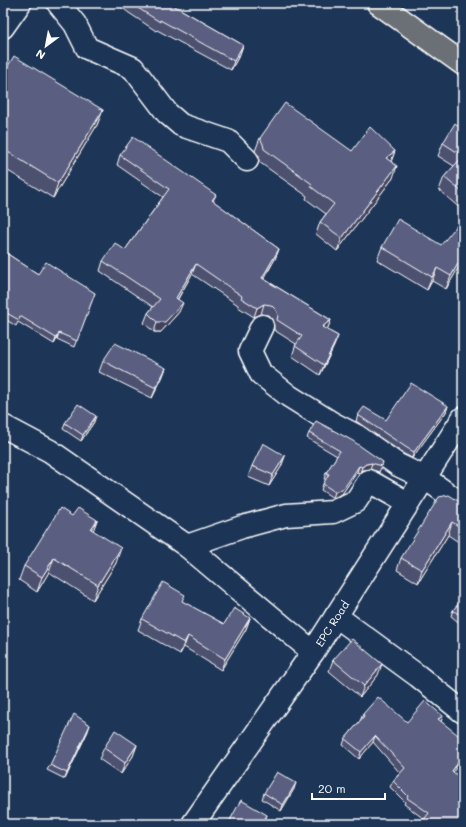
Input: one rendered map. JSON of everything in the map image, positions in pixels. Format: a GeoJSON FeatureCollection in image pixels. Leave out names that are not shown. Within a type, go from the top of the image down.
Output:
{"type":"FeatureCollection","features":[{"type":"Feature","properties":{"kind":"main road"},"geometry":{"type":"LineString","coordinates":[[378,3],[463,64]]}},
{"type":"Feature","properties":{"kind":"street"},"geometry":{"type":"LineString","coordinates":[[3,27],[20,3]]}},
{"type":"Feature","properties":{"kind":"street"},"geometry":{"type":"LineString","coordinates":[[58,3],[75,24],[87,48],[133,68],[167,113],[181,125],[228,141],[248,160]]}},
{"type":"Feature","properties":{"kind":"street"},"geometry":{"type":"LineString","coordinates":[[262,326],[250,351],[261,374],[289,396],[332,423],[357,436],[398,466],[425,478],[463,505]]}},
{"type":"Feature","properties":{"kind":"street","name":"EPC Road"},"geometry":{"type":"LineString","coordinates":[[193,824],[313,652],[463,418]]}},
{"type":"Feature","properties":{"kind":"street"},"geometry":{"type":"LineString","coordinates":[[3,426],[50,451],[187,546],[313,652]]}},
{"type":"Feature","properties":{"kind":"street"},"geometry":{"type":"LineString","coordinates":[[187,546],[242,527],[286,515],[333,512],[356,501],[369,481],[408,503]]}},
{"type":"Feature","properties":{"kind":"street"},"geometry":{"type":"LineString","coordinates":[[336,616],[418,676],[463,712]]}},
{"type":"Feature","properties":{"kind":"building"},"geometry":{"type":"Polygon","coordinates":[[[130,3],[172,3],[171,4],[243,45],[234,61],[160,20],[160,22],[130,3]]]}},
{"type":"Feature","properties":{"kind":"building"},"geometry":{"type":"Polygon","coordinates":[[[14,56],[103,110],[58,183],[3,149],[3,74],[14,56]]]}},
{"type":"Feature","properties":{"kind":"building"},"geometry":{"type":"Polygon","coordinates":[[[285,103],[352,151],[370,127],[395,151],[386,158],[397,166],[342,238],[320,222],[334,204],[310,186],[312,184],[264,149],[260,138],[285,103]]]}},
{"type":"Feature","properties":{"kind":"building"},"geometry":{"type":"Polygon","coordinates":[[[455,123],[463,130],[463,156],[443,143],[455,123]]]}},
{"type":"Feature","properties":{"kind":"building"},"geometry":{"type":"Polygon","coordinates":[[[133,137],[216,195],[212,200],[279,249],[262,278],[331,320],[322,327],[338,336],[324,365],[295,346],[302,336],[277,320],[278,315],[276,310],[271,305],[264,304],[257,308],[241,298],[242,296],[196,264],[176,298],[183,303],[165,322],[157,322],[148,313],[160,299],[103,261],[115,243],[125,250],[169,189],[120,155],[133,137]]]}},
{"type":"Feature","properties":{"kind":"building"},"geometry":{"type":"Polygon","coordinates":[[[463,156],[463,193],[444,177],[463,156]]]}},
{"type":"Feature","properties":{"kind":"building"},"geometry":{"type":"Polygon","coordinates":[[[463,218],[463,255],[451,276],[437,268],[432,277],[382,247],[398,219],[441,245],[463,218]]]}},
{"type":"Feature","properties":{"kind":"building"},"geometry":{"type":"Polygon","coordinates":[[[3,251],[38,274],[46,262],[95,293],[77,341],[59,333],[56,338],[20,316],[19,320],[3,311],[3,251]]]}},
{"type":"Feature","properties":{"kind":"building"},"geometry":{"type":"Polygon","coordinates":[[[115,343],[166,368],[156,388],[103,361],[115,343]]]}},
{"type":"Feature","properties":{"kind":"building"},"geometry":{"type":"Polygon","coordinates":[[[411,383],[448,406],[414,452],[358,415],[364,407],[386,420],[411,383]]]}},
{"type":"Feature","properties":{"kind":"building"},"geometry":{"type":"Polygon","coordinates":[[[78,404],[96,416],[83,435],[65,423],[78,404]]]}},
{"type":"Feature","properties":{"kind":"building"},"geometry":{"type":"Polygon","coordinates":[[[316,421],[353,441],[383,462],[381,466],[372,463],[366,464],[362,467],[359,466],[344,488],[335,492],[323,484],[329,474],[326,473],[340,451],[309,433],[316,421]]]}},
{"type":"Feature","properties":{"kind":"building"},"geometry":{"type":"Polygon","coordinates":[[[263,443],[285,456],[273,475],[252,466],[263,443]]]}},
{"type":"Feature","properties":{"kind":"building"},"geometry":{"type":"Polygon","coordinates":[[[449,495],[463,503],[463,529],[452,522],[422,570],[401,558],[439,497],[449,495]]]}},
{"type":"Feature","properties":{"kind":"building"},"geometry":{"type":"Polygon","coordinates":[[[60,508],[72,516],[78,508],[97,520],[91,529],[121,548],[98,585],[54,558],[42,577],[24,566],[60,508]]]}},
{"type":"Feature","properties":{"kind":"building"},"geometry":{"type":"Polygon","coordinates":[[[163,582],[185,595],[182,601],[224,624],[234,608],[250,618],[225,659],[188,636],[184,643],[142,619],[163,582]]]}},
{"type":"Feature","properties":{"kind":"building"},"geometry":{"type":"Polygon","coordinates":[[[463,599],[463,618],[453,610],[463,599]]]}},
{"type":"Feature","properties":{"kind":"building"},"geometry":{"type":"Polygon","coordinates":[[[352,639],[382,664],[364,686],[333,660],[352,639]]]}},
{"type":"Feature","properties":{"kind":"building"},"geometry":{"type":"Polygon","coordinates":[[[378,697],[407,722],[425,701],[443,716],[438,719],[463,739],[463,756],[452,771],[463,780],[463,824],[424,824],[422,822],[429,813],[407,798],[408,796],[393,781],[405,768],[375,736],[361,752],[345,739],[364,716],[363,714],[378,697]]]}},
{"type":"Feature","properties":{"kind":"building"},"geometry":{"type":"Polygon","coordinates":[[[74,714],[90,725],[67,773],[50,765],[74,714]]]}},
{"type":"Feature","properties":{"kind":"building"},"geometry":{"type":"Polygon","coordinates":[[[115,730],[137,745],[125,763],[104,748],[115,730]]]}},
{"type":"Feature","properties":{"kind":"building"},"geometry":{"type":"Polygon","coordinates":[[[277,772],[296,783],[283,805],[264,793],[277,772]]]}},
{"type":"Feature","properties":{"kind":"building"},"geometry":{"type":"Polygon","coordinates":[[[241,800],[267,815],[262,824],[229,824],[241,800]]]}}]}
